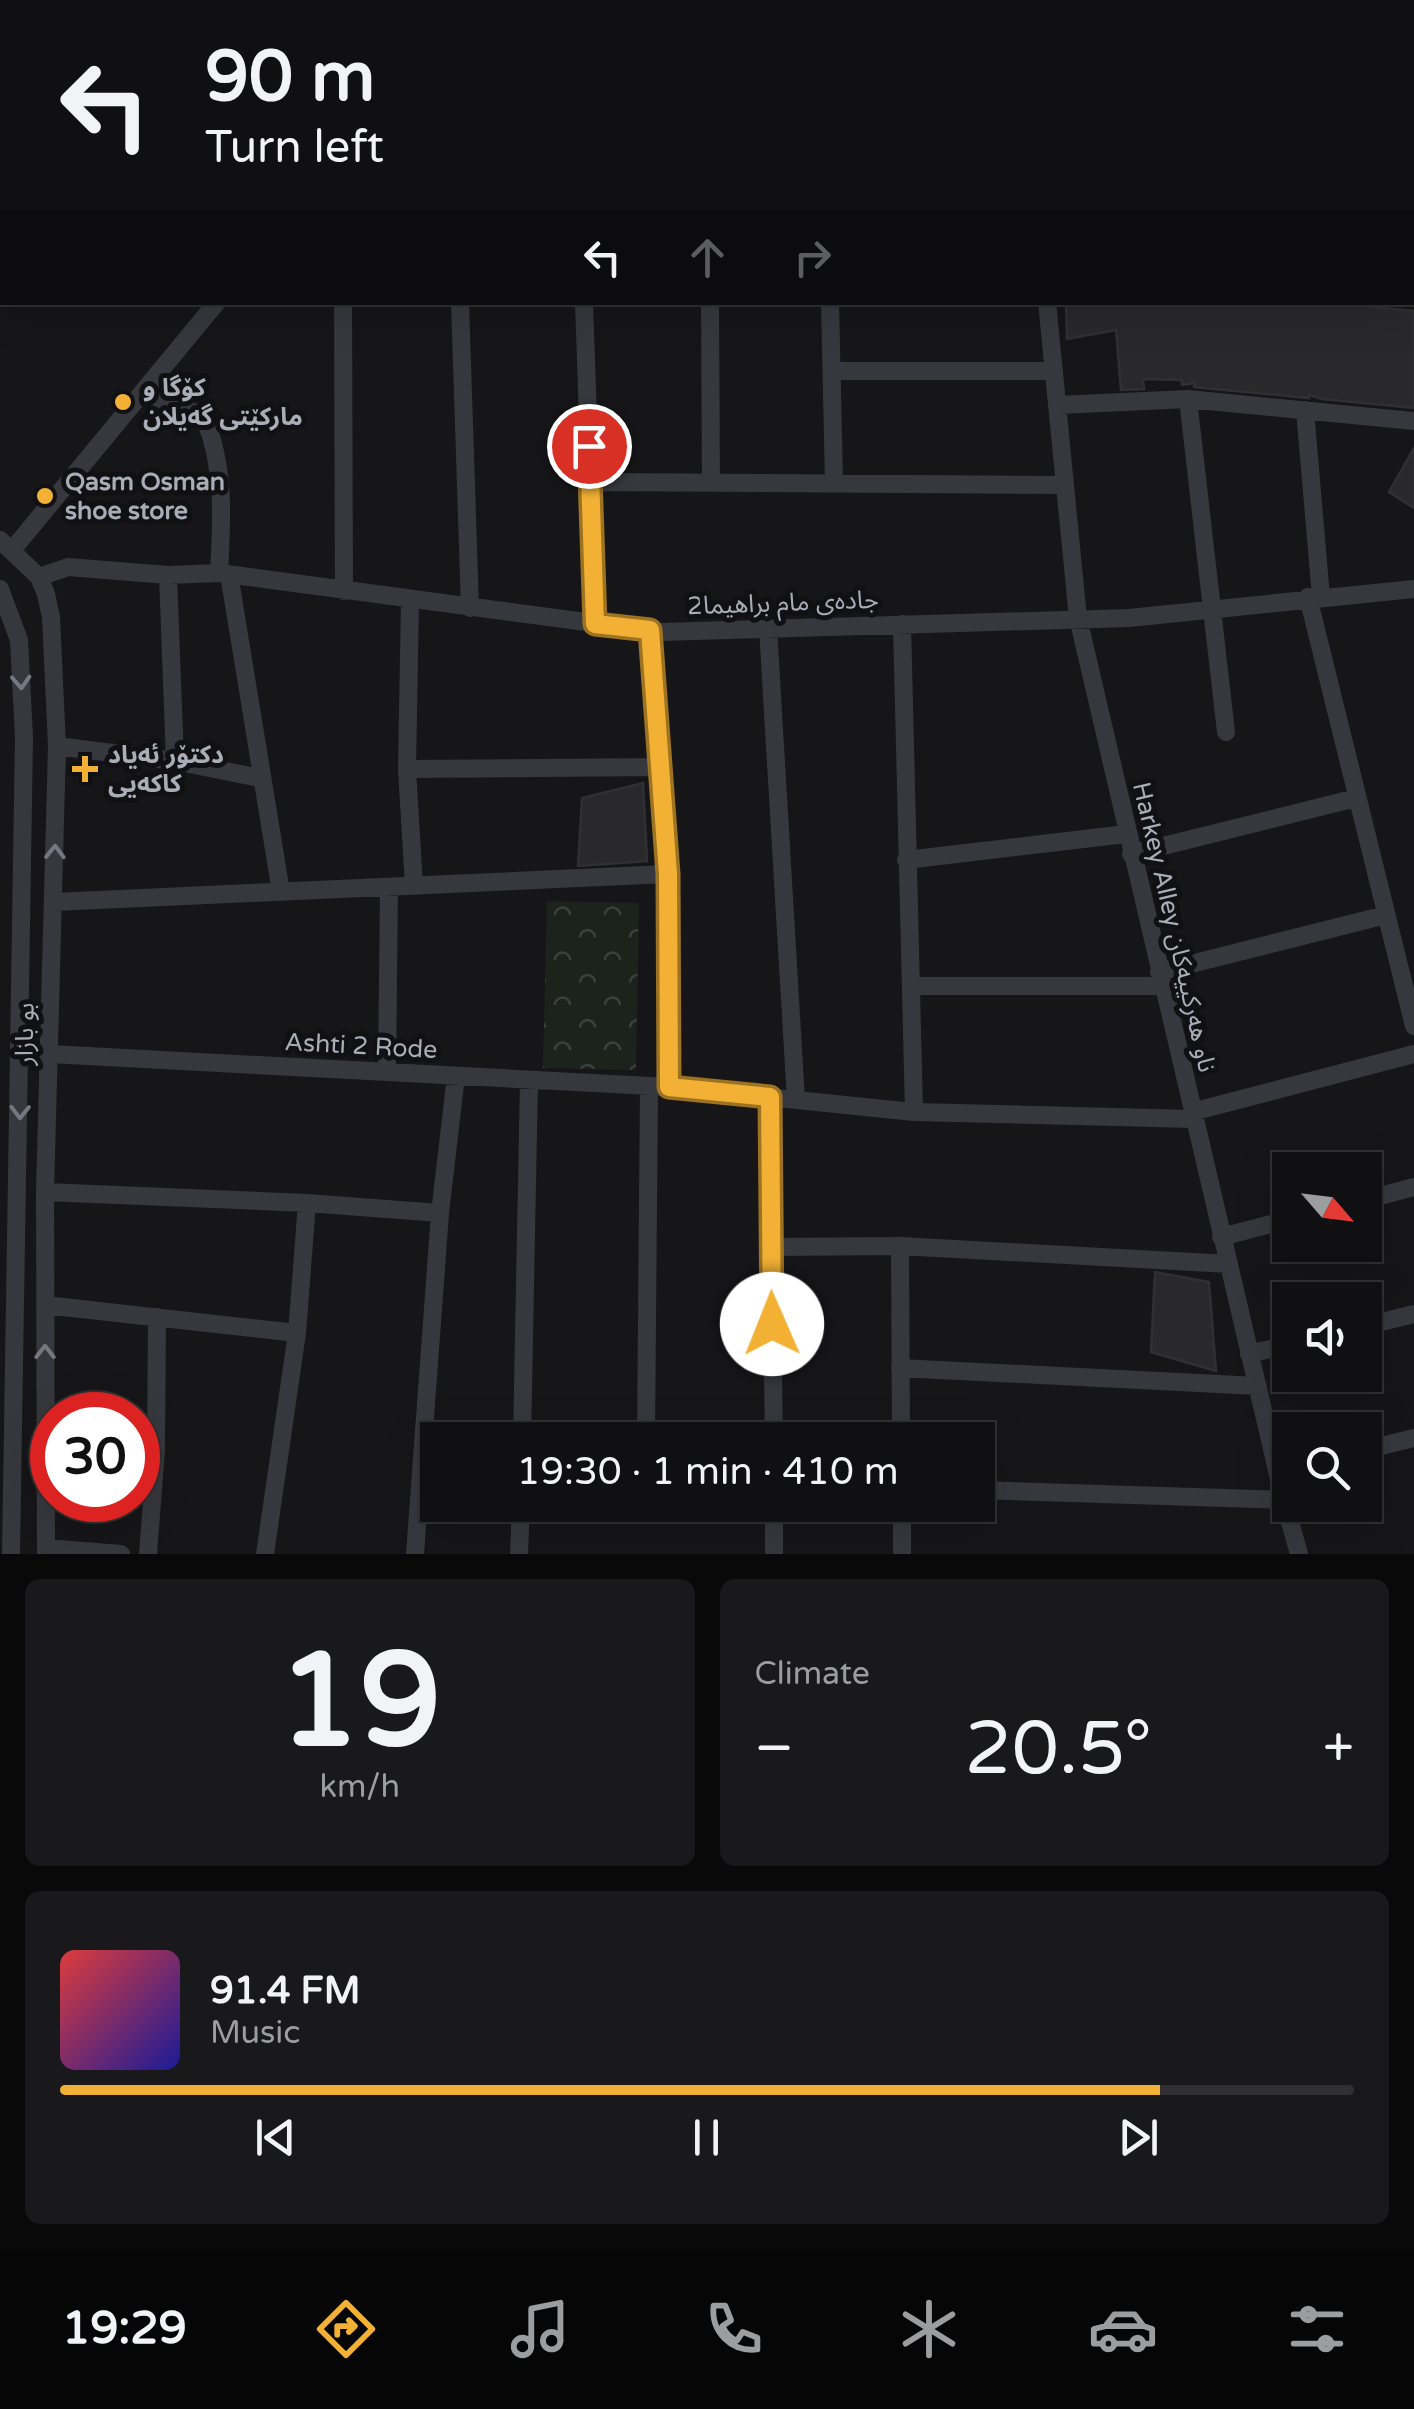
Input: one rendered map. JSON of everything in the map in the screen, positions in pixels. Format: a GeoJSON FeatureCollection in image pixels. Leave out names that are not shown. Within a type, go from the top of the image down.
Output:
{"type":"FeatureCollection","features":[{"type":"Feature","properties":{"kind":"street"},"geometry":{"type":"LineString","coordinates":[[39,577],[6,544],[141,394],[215,305]]}},
{"type":"Feature","properties":{"kind":"street"},"geometry":{"type":"LineString","coordinates":[[343,305],[344,591]]}},
{"type":"Feature","properties":{"kind":"street"},"geometry":{"type":"LineString","coordinates":[[460,305],[470,608]]}},
{"type":"Feature","properties":{"kind":"street"},"geometry":{"type":"LineString","coordinates":[[584,305],[595,624]]}},
{"type":"Feature","properties":{"kind":"street"},"geometry":{"type":"LineString","coordinates":[[710,305],[711,483]]}},
{"type":"Feature","properties":{"kind":"street"},"geometry":{"type":"LineString","coordinates":[[830,305],[834,484]]}},
{"type":"Feature","properties":{"kind":"street","name":"Harkey Alley ناو هەركييەكان"},"geometry":{"type":"LineString","coordinates":[[1047,305],[1078,618],[1221,1237],[1272,1431]]}},
{"type":"Feature","properties":{"kind":"street"},"geometry":{"type":"LineString","coordinates":[[832,370],[1054,371]]}},
{"type":"Feature","properties":{"kind":"street"},"geometry":{"type":"LineString","coordinates":[[141,394],[177,403],[205,419],[217,449],[224,574],[281,892]]}},
{"type":"Feature","properties":{"kind":"street"},"geometry":{"type":"LineString","coordinates":[[1058,404],[1188,399],[1414,420]]}},
{"type":"Feature","properties":{"kind":"street"},"geometry":{"type":"LineString","coordinates":[[1188,399],[1226,732]]}},
{"type":"Feature","properties":{"kind":"street"},"geometry":{"type":"LineString","coordinates":[[1305,410],[1315,597],[1356,798],[1414,1026]]}},
{"type":"Feature","properties":{"kind":"street"},"geometry":{"type":"LineString","coordinates":[[590,482],[1064,485]]}},
{"type":"Feature","properties":{"kind":"street","name":"جادەی مام براهیما2"},"geometry":{"type":"LineString","coordinates":[[39,577],[68,566],[224,574],[650,630],[1129,618],[1414,589]]}},
{"type":"Feature","properties":{"kind":"street"},"geometry":{"type":"LineString","coordinates":[[168,574],[175,761]]}},
{"type":"Feature","properties":{"kind":"street","name":"بو بازار"},"geometry":{"type":"LineString","coordinates":[[39,577],[51,617],[57,746],[45,1192],[45,1392]]}},
{"type":"Feature","properties":{"kind":"street"},"geometry":{"type":"LineString","coordinates":[[0,588],[19,640],[24,737],[13,1477],[6,1507],[11,1554]]}},
{"type":"Feature","properties":{"kind":"street"},"geometry":{"type":"LineString","coordinates":[[410,600],[407,769],[414,886]]}},
{"type":"Feature","properties":{"kind":"street"},"geometry":{"type":"LineString","coordinates":[[902,624],[914,1112]]}},
{"type":"Feature","properties":{"kind":"street"},"geometry":{"type":"LineString","coordinates":[[768,628],[796,1100]]}},
{"type":"Feature","properties":{"kind":"street"},"geometry":{"type":"LineString","coordinates":[[650,630],[668,874],[669,1087]]}},
{"type":"Feature","properties":{"kind":"street"},"geometry":{"type":"LineString","coordinates":[[57,746],[175,761],[260,778]]}},
{"type":"Feature","properties":{"kind":"street"},"geometry":{"type":"LineString","coordinates":[[407,769],[661,767]]}},
{"type":"Feature","properties":{"kind":"street"},"geometry":{"type":"LineString","coordinates":[[1130,854],[1356,798]]}},
{"type":"Feature","properties":{"kind":"street"},"geometry":{"type":"LineString","coordinates":[[906,860],[1126,834]]}},
{"type":"Feature","properties":{"kind":"street"},"geometry":{"type":"LineString","coordinates":[[54,902],[668,874]]}},
{"type":"Feature","properties":{"kind":"street"},"geometry":{"type":"LineString","coordinates":[[387,1072],[389,887]]}},
{"type":"Feature","properties":{"kind":"street"},"geometry":{"type":"LineString","coordinates":[[911,986],[1160,979],[1386,915]]}},
{"type":"Feature","properties":{"kind":"street"},"geometry":{"type":"LineString","coordinates":[[21,956],[51,955]]}},
{"type":"Feature","properties":{"kind":"street","name":"Ashti 2 Rode"},"geometry":{"type":"LineString","coordinates":[[50,1054],[669,1087],[914,1112],[1193,1115],[1414,1054]]}},
{"type":"Feature","properties":{"kind":"street"},"geometry":{"type":"LineString","coordinates":[[432,1422],[440,1213],[456,1076]]}},
{"type":"Feature","properties":{"kind":"street"},"geometry":{"type":"LineString","coordinates":[[522,1422],[529,1080]]}},
{"type":"Feature","properties":{"kind":"street"},"geometry":{"type":"LineString","coordinates":[[646,1422],[649,1086]]}},
{"type":"Feature","properties":{"kind":"street"},"geometry":{"type":"LineString","coordinates":[[770,1097],[774,1422]]}},
{"type":"Feature","properties":{"kind":"street"},"geometry":{"type":"LineString","coordinates":[[1382,1196],[1414,1188]]}},
{"type":"Feature","properties":{"kind":"street"},"geometry":{"type":"LineString","coordinates":[[45,1192],[440,1213]]}},
{"type":"Feature","properties":{"kind":"street"},"geometry":{"type":"LineString","coordinates":[[266,1554],[297,1333],[307,1203]]}},
{"type":"Feature","properties":{"kind":"street"},"geometry":{"type":"LineString","coordinates":[[1221,1237],[1272,1224]]}},
{"type":"Feature","properties":{"kind":"street"},"geometry":{"type":"LineString","coordinates":[[772,1248],[900,1246],[1229,1264]]}},
{"type":"Feature","properties":{"kind":"street"},"geometry":{"type":"LineString","coordinates":[[900,1246],[901,1422]]}},
{"type":"Feature","properties":{"kind":"street"},"geometry":{"type":"LineString","coordinates":[[44,1306],[297,1333]]}},
{"type":"Feature","properties":{"kind":"street"},"geometry":{"type":"LineString","coordinates":[[1382,1322],[1414,1314]]}},
{"type":"Feature","properties":{"kind":"street"},"geometry":{"type":"LineString","coordinates":[[148,1554],[156,1450],[157,1318]]}},
{"type":"Feature","properties":{"kind":"street"},"geometry":{"type":"LineString","coordinates":[[1249,1354],[1272,1348]]}},
{"type":"Feature","properties":{"kind":"street"},"geometry":{"type":"LineString","coordinates":[[900,1368],[1258,1386]]}},
{"type":"Feature","properties":{"kind":"street"},"geometry":{"type":"LineString","coordinates":[[1382,1446],[1414,1438]]}},
{"type":"Feature","properties":{"kind":"street"},"geometry":{"type":"LineString","coordinates":[[13,1477],[30,1478]]}},
{"type":"Feature","properties":{"kind":"street"},"geometry":{"type":"LineString","coordinates":[[995,1491],[1272,1500]]}},
{"type":"Feature","properties":{"kind":"street"},"geometry":{"type":"LineString","coordinates":[[414,1554],[420,1517]]}},
{"type":"Feature","properties":{"kind":"street","name":"بو بازار"},"geometry":{"type":"LineString","coordinates":[[46,1522],[46,1551]]}},
{"type":"Feature","properties":{"kind":"street"},"geometry":{"type":"LineString","coordinates":[[520,1522],[520,1554]]}},
{"type":"Feature","properties":{"kind":"street"},"geometry":{"type":"LineString","coordinates":[[774,1522],[774,1554]]}},
{"type":"Feature","properties":{"kind":"street"},"geometry":{"type":"LineString","coordinates":[[902,1522],[902,1554]]}},
{"type":"Feature","properties":{"kind":"street","name":"Harkey Alley ناو هەركييەكان"},"geometry":{"type":"LineString","coordinates":[[1290,1522],[1299,1554]]}},
{"type":"Feature","properties":{"kind":"street"},"geometry":{"type":"LineString","coordinates":[[46,1551],[122,1554]]}},
{"type":"Feature","properties":{"kind":"green space"},"geometry":{"type":"Polygon","coordinates":[[[547,901],[639,903],[636,1070],[543,1068],[547,901]]]}},
{"type":"Feature","properties":{"kind":"building"},"geometry":{"type":"Polygon","coordinates":[[[1066,305],[1355,305],[1414,311],[1414,408],[1194,387],[1194,383],[1182,385],[1182,380],[1143,379],[1144,389],[1121,390],[1116,330],[1067,339],[1066,305]]]}},
{"type":"Feature","properties":{"kind":"building"},"geometry":{"type":"Polygon","coordinates":[[[1414,448],[1414,508],[1389,492],[1414,448]]]}},
{"type":"Feature","properties":{"kind":"building"},"geometry":{"type":"Polygon","coordinates":[[[643,783],[647,861],[578,866],[582,798],[643,783]]]}},
{"type":"Feature","properties":{"kind":"building"},"geometry":{"type":"Polygon","coordinates":[[[1155,1272],[1209,1282],[1216,1371],[1151,1352],[1155,1272]]]}},
{"type":"Feature","properties":{"kind":"place","name":"کۆگا و مارکێتی گەیلان"},"geometry":{"type":"Point","coordinates":[123,402]}},
{"type":"Feature","properties":{"kind":"place","name":"Qasm Osman shoe store"},"geometry":{"type":"Point","coordinates":[45,496]}},
{"type":"Feature","properties":{"kind":"place","name":"دکتۆر ئەیاد کاکەیی"},"geometry":{"type":"Point","coordinates":[85,769]}},
{"type":"Feature","properties":{"kind":"route"},"geometry":{"type":"LineString","coordinates":[[589,446],[595,624],[650,630],[668,874],[669,1087],[770,1097],[772,1324]]}}]}
